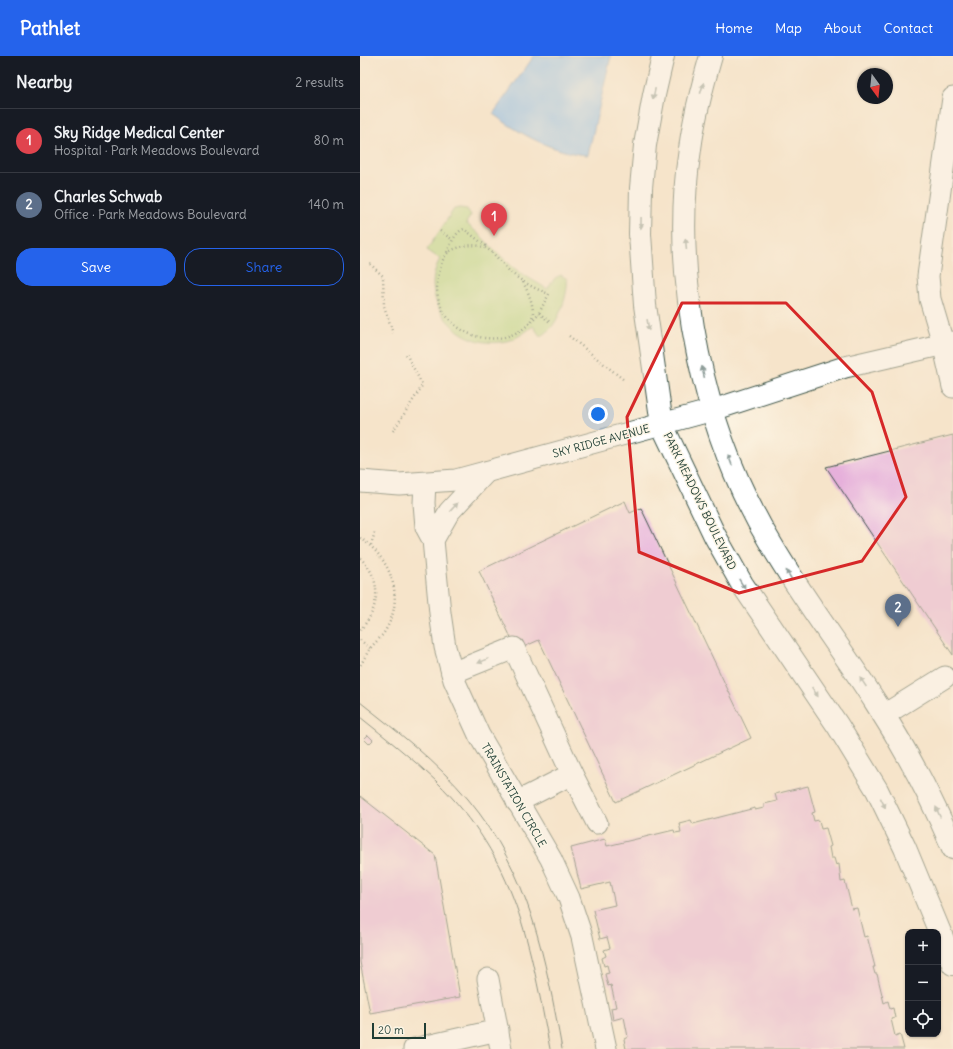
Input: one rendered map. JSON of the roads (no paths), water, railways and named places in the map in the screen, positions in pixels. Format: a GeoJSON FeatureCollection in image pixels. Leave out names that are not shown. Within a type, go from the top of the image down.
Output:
{"type":"FeatureCollection","features":[{"type":"Feature","properties":{"kind":"main road","name":"PARK MEADOWS BOULEVARD"},"geometry":{"type":"LineString","coordinates":[[663,56],[645,145],[641,188],[640,234],[645,305],[662,425],[715,536],[742,584],[838,726],[877,790],[905,848],[953,964]]}},
{"type":"Feature","properties":{"kind":"main road"},"geometry":{"type":"LineString","coordinates":[[711,56],[698,104],[689,151],[685,233],[689,300],[694,335],[712,410],[735,472],[769,542],[793,582],[884,715],[933,802],[953,848]]}},
{"type":"Feature","properties":{"kind":"street"},"geometry":{"type":"LineString","coordinates":[[953,98],[928,276],[930,299],[948,342],[953,388]]}},
{"type":"Feature","properties":{"kind":"street","name":"SKY RIDGE AVENUE"},"geometry":{"type":"LineString","coordinates":[[360,481],[399,484],[456,480],[662,425],[845,367],[948,342]]}},
{"type":"Feature","properties":{"kind":"street"},"geometry":{"type":"LineString","coordinates":[[433,540],[449,512],[486,472]]}},
{"type":"Feature","properties":{"kind":"street","name":"TRAINSTATION CIRCLE"},"geometry":{"type":"LineString","coordinates":[[425,483],[424,503],[426,527],[433,540],[440,613],[452,673],[478,736],[555,866],[572,903],[584,946],[606,1049]]}},
{"type":"Feature","properties":{"kind":"street"},"geometry":{"type":"LineString","coordinates":[[452,673],[514,648],[572,774],[597,823]]}},
{"type":"Feature","properties":{"kind":"street"},"geometry":{"type":"LineString","coordinates":[[884,715],[945,677]]}},
{"type":"Feature","properties":{"kind":"street"},"geometry":{"type":"LineString","coordinates":[[517,802],[572,774]]}},
{"type":"Feature","properties":{"kind":"street"},"geometry":{"type":"LineString","coordinates":[[414,1049],[499,1039],[488,979]]}},
{"type":"Feature","properties":{"kind":"water"},"geometry":{"type":"Polygon","coordinates":[[[534,56],[611,56],[588,155],[563,151],[538,141],[514,129],[493,114],[534,56]]]}},
{"type":"Feature","properties":{"kind":"tram line"},"geometry":{"type":"LineString","coordinates":[[360,702],[417,748],[456,785],[489,827],[506,856],[521,886],[532,917],[549,982],[562,1049]]}},
{"type":"Feature","properties":{"kind":"tram line"},"geometry":{"type":"LineString","coordinates":[[360,717],[436,781],[463,811],[485,841],[502,873],[516,905],[535,974],[550,1049]]}},
{"type":"Feature","properties":{"kind":"place","name":"Sky Ridge Medical Center"},"geometry":{"type":"Point","coordinates":[494,236]}},
{"type":"Feature","properties":{"kind":"place","name":"Charles Schwab"},"geometry":{"type":"Point","coordinates":[898,627]}}]}
